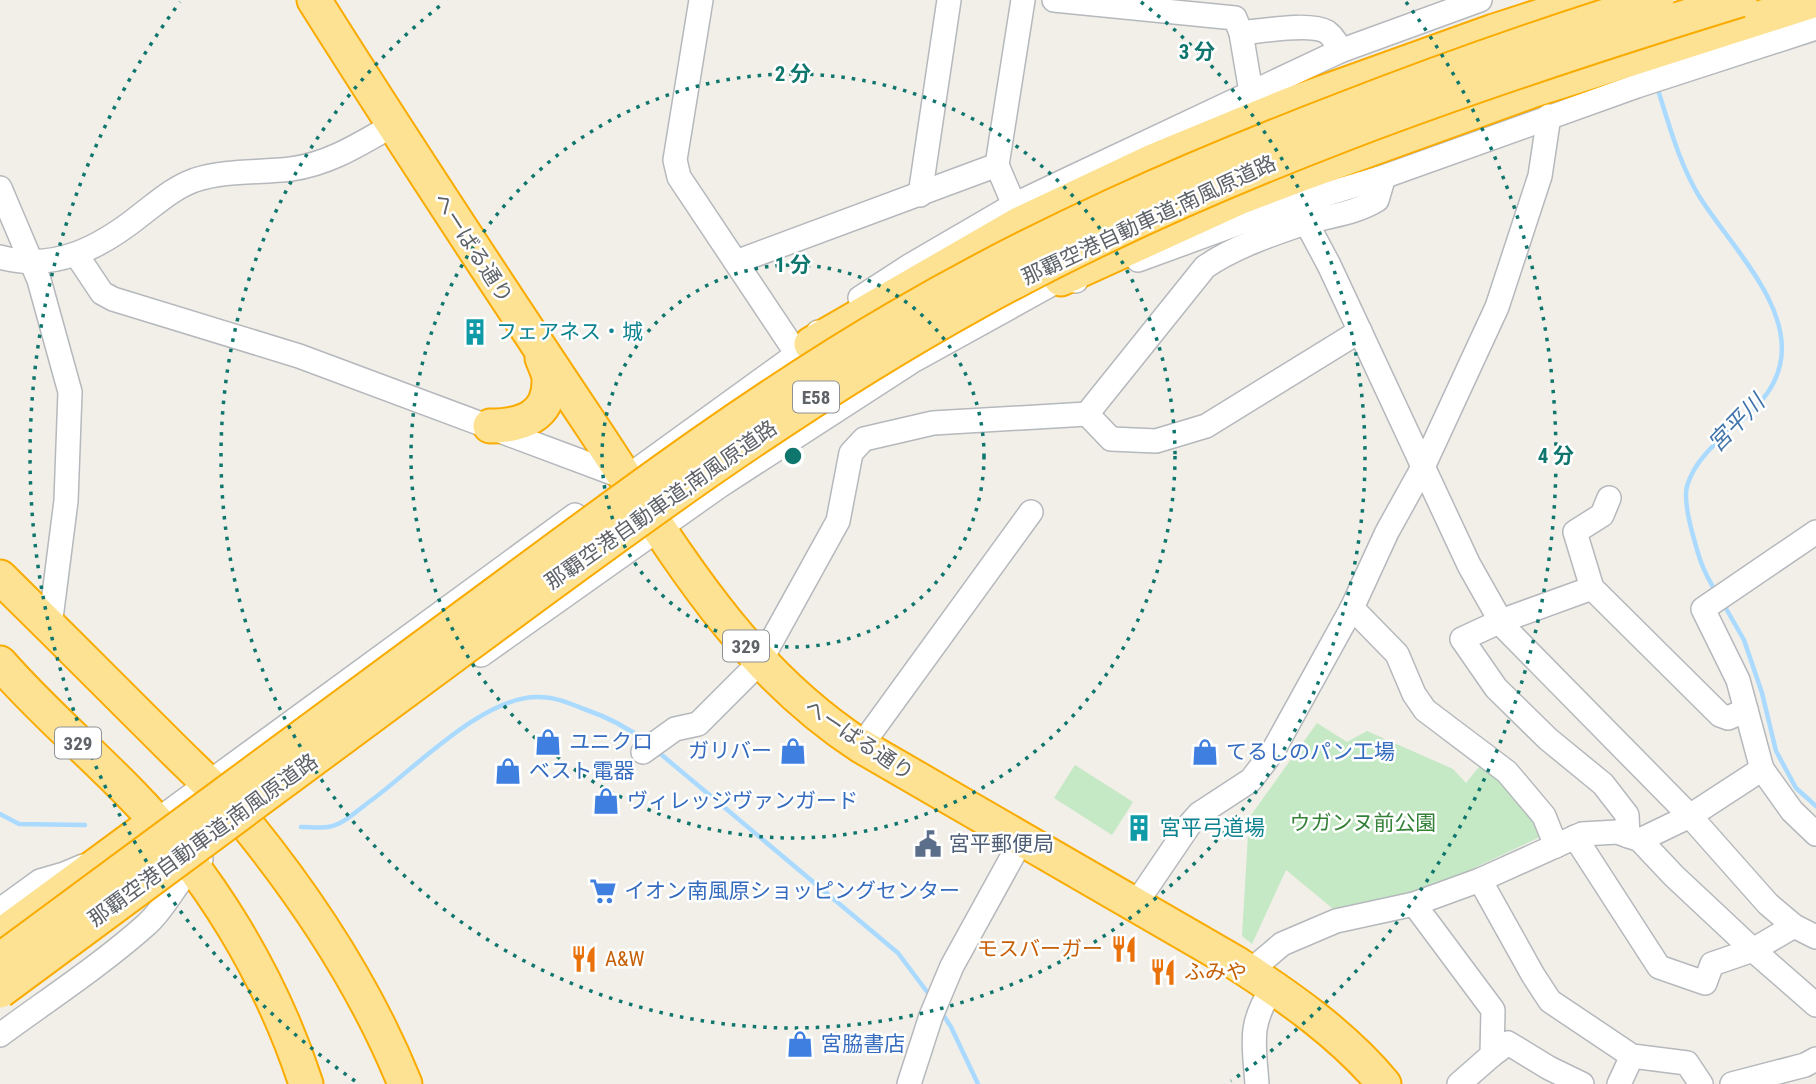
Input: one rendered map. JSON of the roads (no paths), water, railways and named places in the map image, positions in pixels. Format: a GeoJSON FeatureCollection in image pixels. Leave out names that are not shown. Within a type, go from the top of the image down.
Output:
{"type":"FeatureCollection","features":[{"type":"Feature","properties":{"kind":"highway","name":"へーばる通り"},"geometry":{"type":"LineString","coordinates":[[314,0],[539,349],[707,599],[760,662],[812,712],[861,746],[1261,979],[1324,1026],[1384,1084]]}},
{"type":"Feature","properties":{"kind":"highway"},"geometry":{"type":"LineString","coordinates":[[804,349],[1019,224],[1155,160],[1291,104],[1494,31],[1590,0]]}},
{"type":"Feature","properties":{"kind":"highway","name":"那覇空港自動車道;南風原道路"},"geometry":{"type":"LineString","coordinates":[[0,961],[604,514],[767,398],[902,314],[1045,237],[1248,146],[1427,78],[1657,0]]}},
{"type":"Feature","properties":{"kind":"highway","name":"那覇空港自動車道;南風原道路"},"geometry":{"type":"LineString","coordinates":[[0,990],[621,531],[788,415],[910,340],[1056,260],[1148,216],[1256,170],[1436,101],[1618,38],[1740,0]]}},
{"type":"Feature","properties":{"kind":"highway"},"geometry":{"type":"LineString","coordinates":[[1061,279],[1241,197],[1547,86],[1816,0]]}},
{"type":"Feature","properties":{"kind":"highway"},"geometry":{"type":"LineString","coordinates":[[491,426],[512,426],[537,414],[546,399],[549,378],[539,349]]}},
{"type":"Feature","properties":{"kind":"highway"},"geometry":{"type":"LineString","coordinates":[[0,577],[208,782],[247,824],[353,974],[405,1084]]}},
{"type":"Feature","properties":{"kind":"highway","name":"329"},"geometry":{"type":"LineString","coordinates":[[0,663],[30,698],[129,792],[146,830],[191,866],[263,979],[306,1084]]}},
{"type":"Feature","properties":{"kind":"highway"},"geometry":{"type":"LineString","coordinates":[[0,936],[146,830]]}},
{"type":"Feature","properties":{"kind":"highway"},"geometry":{"type":"LineString","coordinates":[[0,1008],[191,866]]}},
{"type":"Feature","properties":{"kind":"street"},"geometry":{"type":"LineString","coordinates":[[701,0],[675,160],[679,177],[736,262],[804,349]]}},
{"type":"Feature","properties":{"kind":"street"},"geometry":{"type":"LineString","coordinates":[[920,195],[949,0]]}},
{"type":"Feature","properties":{"kind":"street"},"geometry":{"type":"LineString","coordinates":[[1014,205],[996,165],[1023,0]]}},
{"type":"Feature","properties":{"kind":"street"},"geometry":{"type":"LineString","coordinates":[[1054,0],[1237,17],[1319,29],[1335,40],[1340,51]]}},
{"type":"Feature","properties":{"kind":"street"},"geometry":{"type":"LineString","coordinates":[[0,910],[40,881],[75,870],[125,835],[146,830],[208,782],[804,349],[822,324],[911,265],[1014,205],[1251,92],[1340,51],[1480,0]]}},
{"type":"Feature","properties":{"kind":"street"},"geometry":{"type":"LineString","coordinates":[[1237,17],[1251,92]]}},
{"type":"Feature","properties":{"kind":"street"},"geometry":{"type":"LineString","coordinates":[[0,1035],[112,953],[149,922],[191,866],[247,824],[660,527],[911,362],[1061,279],[1080,281],[1283,208],[1380,178],[1549,116],[1816,28]]}},
{"type":"Feature","properties":{"kind":"street"},"geometry":{"type":"LineString","coordinates":[[1135,905],[1190,824],[1199,814],[1251,780],[1273,751],[1352,608],[1387,532],[1423,467],[1497,307],[1540,176],[1549,116]]}},
{"type":"Feature","properties":{"kind":"street"},"geometry":{"type":"LineString","coordinates":[[0,257],[33,264],[76,254],[103,243],[160,199],[193,181],[212,176],[318,164],[348,151],[393,125]]}},
{"type":"Feature","properties":{"kind":"street"},"geometry":{"type":"LineString","coordinates":[[736,262],[996,165]]}},
{"type":"Feature","properties":{"kind":"street"},"geometry":{"type":"LineString","coordinates":[[645,750],[676,729],[698,724],[760,662],[838,521],[851,453],[864,439],[933,423],[1087,414],[1205,267],[1220,257],[1306,222],[1361,210],[1377,200],[1382,183],[1380,178]]}},
{"type":"Feature","properties":{"kind":"street"},"geometry":{"type":"LineString","coordinates":[[0,188],[24,249],[33,264],[70,392],[66,501],[50,626]]}},
{"type":"Feature","properties":{"kind":"street"},"geometry":{"type":"LineString","coordinates":[[1306,222],[1329,265],[1469,565],[1501,621],[1690,816],[1768,904],[1794,926],[1816,937]]}},
{"type":"Feature","properties":{"kind":"street"},"geometry":{"type":"LineString","coordinates":[[76,254],[102,293],[113,299],[299,356],[626,478]]}},
{"type":"Feature","properties":{"kind":"street"},"geometry":{"type":"LineString","coordinates":[[1087,414],[1111,439],[1156,441],[1206,426],[1360,331]]}},
{"type":"Feature","properties":{"kind":"street"},"geometry":{"type":"LineString","coordinates":[[1609,498],[1602,515],[1575,532],[1592,588],[1720,715],[1728,718],[1746,710]]}},
{"type":"Feature","properties":{"kind":"street"},"geometry":{"type":"LineString","coordinates":[[861,746],[1031,512]]}},
{"type":"Feature","properties":{"kind":"street"},"geometry":{"type":"LineString","coordinates":[[1816,532],[1703,609],[1738,680],[1762,769],[1792,811],[1816,834]]}},
{"type":"Feature","properties":{"kind":"street"},"geometry":{"type":"LineString","coordinates":[[1592,588],[1501,621],[1462,639],[1496,688],[1548,739],[1603,784],[1627,815],[1634,838]]}},
{"type":"Feature","properties":{"kind":"street"},"geometry":{"type":"LineString","coordinates":[[1352,608],[1397,654],[1414,694],[1425,710],[1507,772],[1565,842],[1659,967],[1705,983],[1712,964],[1753,950],[1794,926]]}},
{"type":"Feature","properties":{"kind":"street"},"geometry":{"type":"LineString","coordinates":[[1634,838],[1690,816],[1762,769]]}},
{"type":"Feature","properties":{"kind":"street"},"geometry":{"type":"LineString","coordinates":[[1257,1084],[1253,1029],[1262,1003],[1261,979],[1282,944],[1336,921],[1414,904],[1480,880],[1582,834],[1617,832],[1634,838],[1753,950],[1816,1004]]}},
{"type":"Feature","properties":{"kind":"street"},"geometry":{"type":"LineString","coordinates":[[909,1084],[931,1016],[952,966],[1022,839]]}},
{"type":"Feature","properties":{"kind":"street"},"geometry":{"type":"LineString","coordinates":[[1480,880],[1550,1001],[1632,1056],[1687,1063],[1701,1084]]}},
{"type":"Feature","properties":{"kind":"street"},"geometry":{"type":"LineString","coordinates":[[1414,904],[1493,1010],[1492,1055]]}},
{"type":"Feature","properties":{"kind":"street"},"geometry":{"type":"LineString","coordinates":[[1460,1084],[1508,1043],[1582,1084]]}},
{"type":"Feature","properties":{"kind":"street"},"geometry":{"type":"LineString","coordinates":[[1619,1084],[1632,1056]]}},
{"type":"Feature","properties":{"kind":"street"},"geometry":{"type":"LineString","coordinates":[[1738,1083],[1812,1069]]}},
{"type":"Feature","properties":{"kind":"waterway","name":"宮平川"},"geometry":{"type":"LineString","coordinates":[[1657,87],[1675,143],[1692,183],[1756,276],[1777,320],[1782,343],[1780,365],[1763,400],[1706,453],[1687,486],[1687,507],[1696,546],[1703,568],[1716,592]]}},
{"type":"Feature","properties":{"kind":"waterway","name":"宮平川"},"geometry":{"type":"LineString","coordinates":[[1724,605],[1744,640],[1762,693],[1776,751],[1796,788],[1816,806]]}},
{"type":"Feature","properties":{"kind":"waterway"},"geometry":{"type":"LineString","coordinates":[[301,827],[328,827],[346,820],[451,736],[495,708],[517,700],[538,697],[562,701],[608,719],[645,741]]}},
{"type":"Feature","properties":{"kind":"waterway"},"geometry":{"type":"LineString","coordinates":[[657,751],[898,953],[931,997]]}},
{"type":"Feature","properties":{"kind":"waterway"},"geometry":{"type":"LineString","coordinates":[[0,814],[19,824],[85,825]]}},
{"type":"Feature","properties":{"kind":"waterway"},"geometry":{"type":"LineString","coordinates":[[942,1013],[978,1084]]}},
{"type":"Feature","properties":{"kind":"place","name":"フェアネス・城"},"geometry":{"type":"Point","coordinates":[475,332]}},
{"type":"Feature","properties":{"kind":"place","name":"ユニクロ"},"geometry":{"type":"Point","coordinates":[548,742]}},
{"type":"Feature","properties":{"kind":"place","name":"ガリバー"},"geometry":{"type":"Point","coordinates":[793,751]}},
{"type":"Feature","properties":{"kind":"place","name":"てるしのパン工場"},"geometry":{"type":"Point","coordinates":[1205,752]}},
{"type":"Feature","properties":{"kind":"place","name":"ベスト電器"},"geometry":{"type":"Point","coordinates":[508,771]}},
{"type":"Feature","properties":{"kind":"place","name":"ヴィレッジヴァンガード"},"geometry":{"type":"Point","coordinates":[606,801]}},
{"type":"Feature","properties":{"kind":"place","name":"宮平弓道場"},"geometry":{"type":"Point","coordinates":[1139,828]}},
{"type":"Feature","properties":{"kind":"place","name":"宮平郵便局"},"geometry":{"type":"Point","coordinates":[928,844]}},
{"type":"Feature","properties":{"kind":"place","name":"イオン南風原ショッピングセンター"},"geometry":{"type":"Point","coordinates":[603,891]}},
{"type":"Feature","properties":{"kind":"place","name":"モスバーガー"},"geometry":{"type":"Point","coordinates":[1124,949]}},
{"type":"Feature","properties":{"kind":"place","name":"A&W"},"geometry":{"type":"Point","coordinates":[584,959]}},
{"type":"Feature","properties":{"kind":"place","name":"ふみや"},"geometry":{"type":"Point","coordinates":[1163,972]}},
{"type":"Feature","properties":{"kind":"place","name":"宮脇書店"},"geometry":{"type":"Point","coordinates":[800,1044]}},
{"type":"Feature","properties":{"kind":"park label","name":"ウガンヌ前公園"},"geometry":{"type":"Point","coordinates":[1363,823]}}]}
